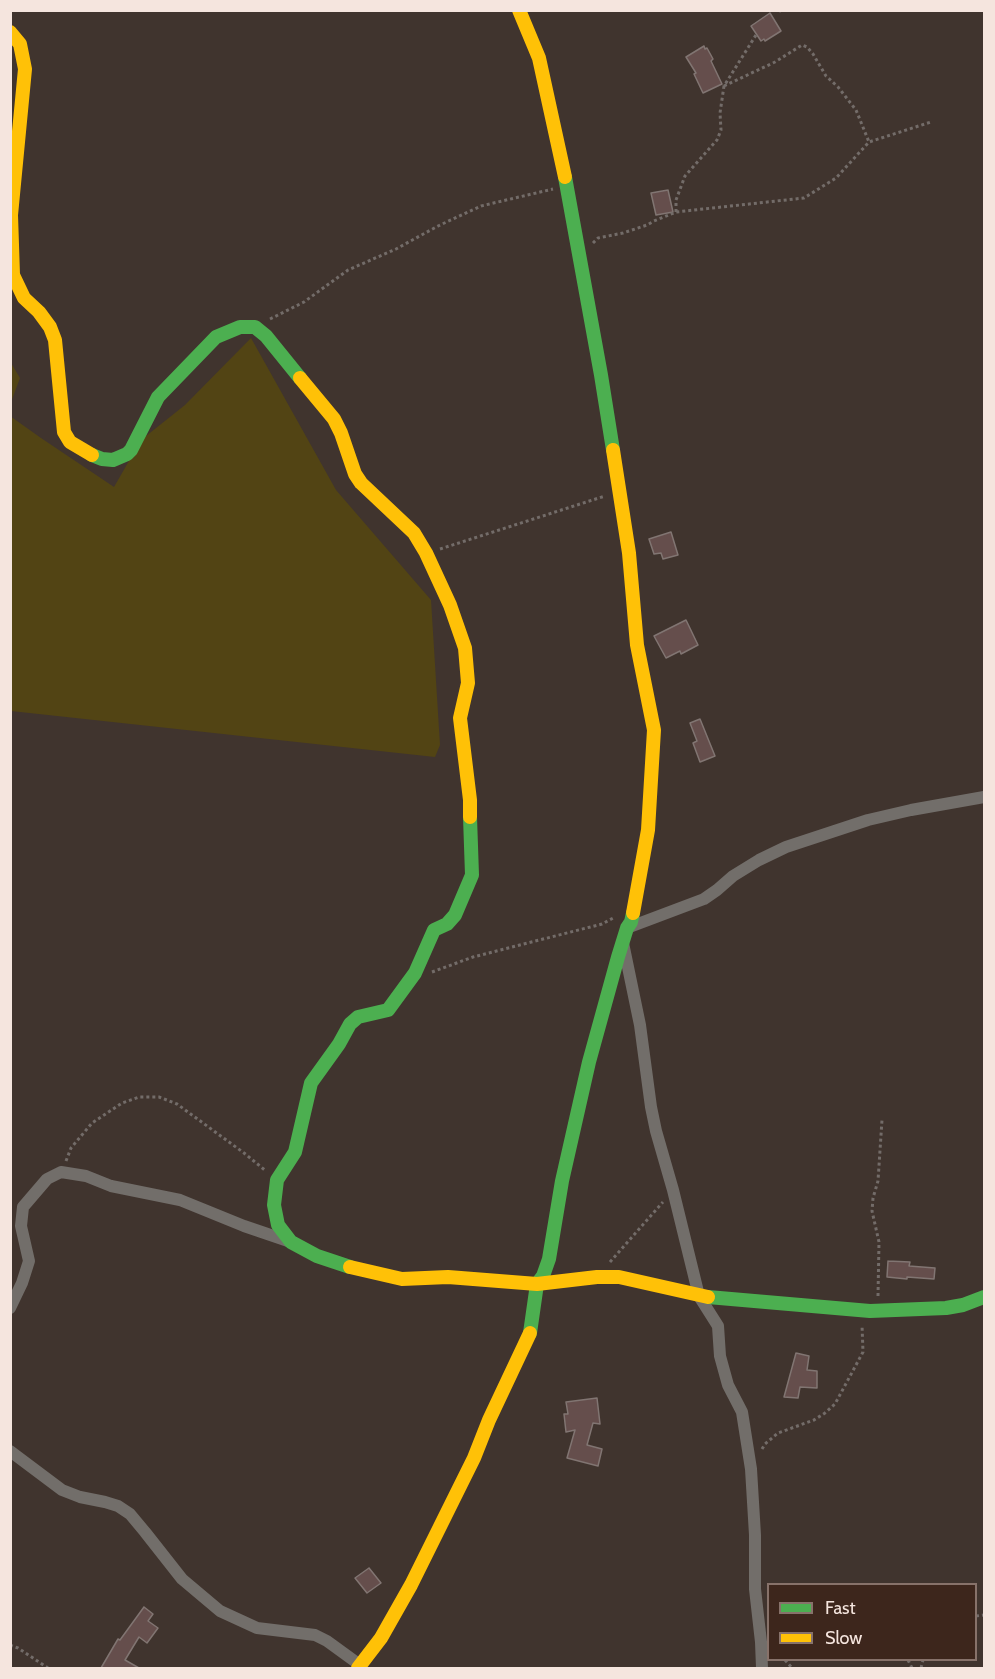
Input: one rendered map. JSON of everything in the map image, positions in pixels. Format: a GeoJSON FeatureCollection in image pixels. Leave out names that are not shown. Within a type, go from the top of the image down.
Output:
{"type":"FeatureCollection","features":[{"type":"Feature","properties":{"kind":"street"},"geometry":{"type":"LineString","coordinates":[[10,1451],[62,1490],[118,1506],[130,1514],[182,1579],[220,1611],[257,1628],[315,1635],[327,1641],[359,1667],[381,1638],[411,1585],[474,1458],[489,1420],[530,1333],[537,1284],[543,1276],[549,1259],[562,1181],[589,1062],[636,901],[648,830],[654,740],[652,717],[637,645],[629,554],[580,256],[539,58],[519,10]]}},
{"type":"Feature","properties":{"kind":"street"},"geometry":{"type":"LineString","coordinates":[[10,32],[20,44],[25,69],[11,215],[13,275],[24,298],[39,312],[50,327],[55,340],[64,432],[70,442],[88,454],[102,459],[112,460],[127,454],[158,397],[216,337],[240,327],[255,327],[266,336],[334,419],[355,474],[361,483],[414,533],[450,605],[465,648],[468,683],[460,718],[470,800],[472,875],[459,908],[447,924],[434,930],[416,973],[388,1010],[358,1017],[350,1024],[339,1044],[311,1083],[295,1152],[277,1180],[274,1204],[278,1225],[291,1242]]}},
{"type":"Feature","properties":{"kind":"street"},"geometry":{"type":"LineString","coordinates":[[627,928],[704,899],[733,876],[786,847],[868,820],[984,797]]}},
{"type":"Feature","properties":{"kind":"street"},"geometry":{"type":"LineString","coordinates":[[623,943],[640,1025],[651,1107],[699,1296],[718,1326],[724,1372],[742,1412],[751,1469],[755,1589],[762,1668]]}},
{"type":"Feature","properties":{"kind":"street"},"geometry":{"type":"LineString","coordinates":[[10,1308],[22,1283],[28,1261],[21,1226],[23,1207],[47,1179],[61,1172],[86,1176],[111,1186],[180,1200],[291,1242],[317,1256],[356,1269],[402,1279],[448,1277],[537,1284],[597,1277],[619,1277],[699,1296],[861,1311],[946,1308],[963,1305],[984,1297]]}},
{"type":"Feature","properties":{"kind":"path"},"geometry":{"type":"LineString","coordinates":[[676,212],[676,200],[685,176],[717,140],[721,130],[720,113],[724,86],[756,35]]}},
{"type":"Feature","properties":{"kind":"path"},"geometry":{"type":"LineString","coordinates":[[724,86],[775,62],[802,45],[813,54],[826,76],[856,110],[869,142]]}},
{"type":"Feature","properties":{"kind":"path"},"geometry":{"type":"LineString","coordinates":[[580,256],[598,238],[647,225],[676,212],[804,198],[836,178],[869,142],[931,122]]}},
{"type":"Feature","properties":{"kind":"path"},"geometry":{"type":"LineString","coordinates":[[255,327],[304,302],[348,270],[396,249],[481,206],[567,186]]}},
{"type":"Feature","properties":{"kind":"path"},"geometry":{"type":"LineString","coordinates":[[426,553],[618,492]]}},
{"type":"Feature","properties":{"kind":"path"},"geometry":{"type":"LineString","coordinates":[[411,980],[472,957],[602,924],[619,915],[636,901]]}},
{"type":"Feature","properties":{"kind":"path"},"geometry":{"type":"LineString","coordinates":[[61,1172],[71,1148],[92,1123],[122,1103],[140,1097],[159,1097],[177,1104],[277,1180]]}},
{"type":"Feature","properties":{"kind":"path"},"geometry":{"type":"LineString","coordinates":[[878,1311],[879,1242],[872,1211],[878,1181],[882,1120]]}},
{"type":"Feature","properties":{"kind":"path"},"geometry":{"type":"LineString","coordinates":[[597,1277],[673,1190]]}},
{"type":"Feature","properties":{"kind":"path"},"geometry":{"type":"LineString","coordinates":[[751,1469],[765,1444],[778,1433],[814,1420],[835,1404],[863,1352],[861,1311]]}},
{"type":"Feature","properties":{"kind":"path"},"geometry":{"type":"LineString","coordinates":[[10,1645],[48,1668]]}},
{"type":"Feature","properties":{"kind":"shaded area"},"geometry":{"type":"Polygon","coordinates":[[[251,338],[336,490],[431,600],[440,745],[435,757],[11,711],[10,416],[114,487],[141,440],[185,405],[251,338]]]}},
{"type":"Feature","properties":{"kind":"shaded area"},"geometry":{"type":"Polygon","coordinates":[[[11,363],[20,378],[11,402],[11,363]]]}},
{"type":"Feature","properties":{"kind":"building"},"geometry":{"type":"Polygon","coordinates":[[[770,13],[781,31],[761,41],[751,26],[770,13]]]}},
{"type":"Feature","properties":{"kind":"building"},"geometry":{"type":"Polygon","coordinates":[[[704,46],[713,59],[711,61],[722,84],[703,93],[694,74],[696,73],[686,57],[704,46]]]}},
{"type":"Feature","properties":{"kind":"building"},"geometry":{"type":"Polygon","coordinates":[[[668,190],[673,212],[656,215],[651,193],[668,190]]]}},
{"type":"Feature","properties":{"kind":"building"},"geometry":{"type":"Polygon","coordinates":[[[671,532],[678,555],[663,559],[661,553],[654,554],[649,539],[671,532]]]}},
{"type":"Feature","properties":{"kind":"building"},"geometry":{"type":"Polygon","coordinates":[[[686,620],[698,645],[681,654],[680,651],[666,658],[654,636],[686,620]]]}},
{"type":"Feature","properties":{"kind":"building"},"geometry":{"type":"Polygon","coordinates":[[[700,719],[715,756],[700,762],[693,743],[697,741],[690,723],[700,719]]]}},
{"type":"Feature","properties":{"kind":"building"},"geometry":{"type":"Polygon","coordinates":[[[888,1261],[910,1262],[909,1266],[935,1268],[934,1279],[887,1277],[888,1261]]]}},
{"type":"Feature","properties":{"kind":"building"},"geometry":{"type":"Polygon","coordinates":[[[796,1353],[809,1356],[807,1370],[817,1371],[817,1388],[800,1387],[798,1398],[784,1397],[796,1353]]]}},
{"type":"Feature","properties":{"kind":"building"},"geometry":{"type":"Polygon","coordinates":[[[597,1398],[600,1424],[593,1423],[587,1445],[602,1449],[598,1466],[567,1458],[575,1430],[566,1432],[564,1414],[568,1414],[566,1402],[597,1398]]]}},
{"type":"Feature","properties":{"kind":"building"},"geometry":{"type":"Polygon","coordinates":[[[369,1568],[381,1583],[367,1593],[355,1578],[369,1568]]]}},
{"type":"Feature","properties":{"kind":"building"},"geometry":{"type":"Polygon","coordinates":[[[144,1607],[153,1614],[148,1621],[158,1628],[147,1643],[139,1637],[125,1660],[139,1668],[101,1668],[118,1639],[120,1640],[144,1607]]]}},
{"type":"Feature","properties":{"kind":"traffic: fast"},"geometry":{"type":"LineString","coordinates":[[565,177],[613,450]]}},
{"type":"Feature","properties":{"kind":"traffic: fast"},"geometry":{"type":"LineString","coordinates":[[92,455],[113,460],[127,454],[158,397],[216,337],[240,327],[255,327],[266,336],[300,378]]}},
{"type":"Feature","properties":{"kind":"traffic: fast"},"geometry":{"type":"LineString","coordinates":[[350,1267],[317,1256],[291,1242],[278,1225],[274,1205],[277,1180],[295,1152],[311,1083],[339,1044],[350,1024],[358,1017],[388,1010],[415,973],[434,930],[447,924],[455,915],[472,875],[470,817]]}},
{"type":"Feature","properties":{"kind":"traffic: fast"},"geometry":{"type":"LineString","coordinates":[[530,1333],[537,1284],[543,1276],[549,1259],[562,1181],[589,1062],[618,957],[633,913]]}},
{"type":"Feature","properties":{"kind":"traffic: fast"},"geometry":{"type":"LineString","coordinates":[[708,1297],[870,1311],[946,1308],[963,1305],[984,1297]]}},
{"type":"Feature","properties":{"kind":"traffic: slow"},"geometry":{"type":"LineString","coordinates":[[519,10],[539,58],[565,177]]}},
{"type":"Feature","properties":{"kind":"traffic: slow"},"geometry":{"type":"LineString","coordinates":[[10,32],[20,44],[25,69],[11,215],[13,275],[24,298],[39,312],[50,327],[55,340],[64,432],[70,442],[92,455]]}},
{"type":"Feature","properties":{"kind":"traffic: slow"},"geometry":{"type":"LineString","coordinates":[[300,378],[334,419],[355,474],[361,483],[414,533],[450,605],[465,648],[468,683],[460,718],[470,817]]}},
{"type":"Feature","properties":{"kind":"traffic: slow"},"geometry":{"type":"LineString","coordinates":[[613,450],[629,553],[637,645],[654,730],[648,830],[633,913]]}},
{"type":"Feature","properties":{"kind":"traffic: slow"},"geometry":{"type":"LineString","coordinates":[[350,1267],[402,1279],[448,1277],[537,1284],[597,1277],[619,1277],[708,1297]]}},
{"type":"Feature","properties":{"kind":"traffic: slow"},"geometry":{"type":"LineString","coordinates":[[358,1668],[381,1638],[411,1585],[474,1458],[489,1420],[530,1333]]}}]}
